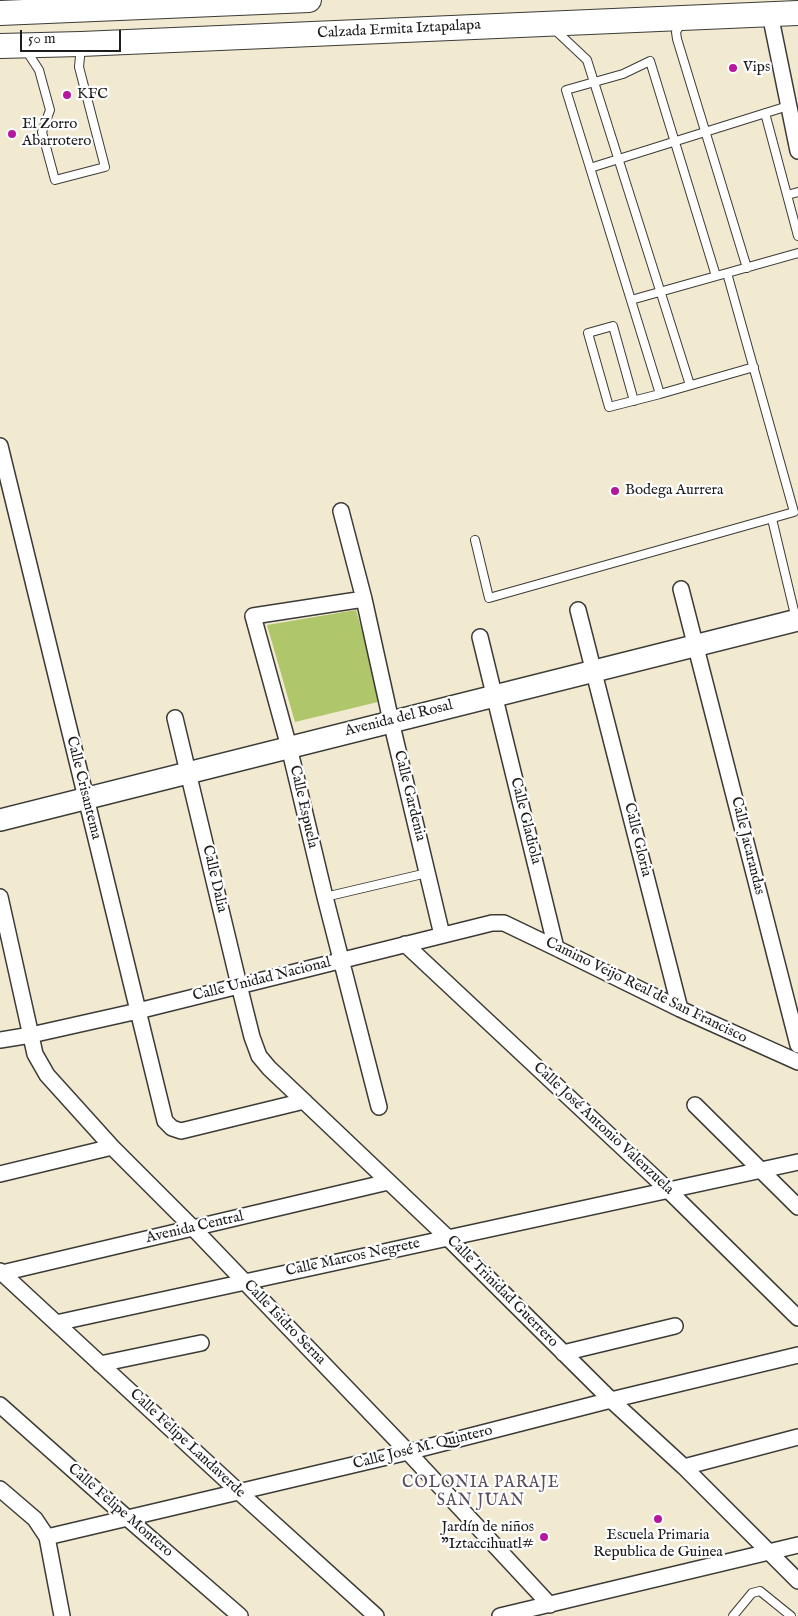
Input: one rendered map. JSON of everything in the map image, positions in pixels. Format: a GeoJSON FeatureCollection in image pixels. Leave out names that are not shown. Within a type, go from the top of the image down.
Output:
{"type":"FeatureCollection","features":[{"type":"Feature","properties":{"kind":"main road"},"geometry":{"type":"LineString","coordinates":[[0,13],[37,6],[309,0]]}},
{"type":"Feature","properties":{"kind":"main road"},"geometry":{"type":"LineString","coordinates":[[240,3],[241,37]]}},
{"type":"Feature","properties":{"kind":"main road","name":"Calzada Ermita Iztapalapa"},"geometry":{"type":"LineString","coordinates":[[0,46],[798,13]]}},
{"type":"Feature","properties":{"kind":"street"},"geometry":{"type":"LineString","coordinates":[[770,14],[798,150]]}},
{"type":"Feature","properties":{"kind":"street","name":"Calle Crisantema"},"geometry":{"type":"LineString","coordinates":[[0,446],[165,1121],[172,1128],[181,1131],[304,1101]]}},
{"type":"Feature","properties":{"kind":"street","name":"Calle Gardenia"},"geometry":{"type":"LineString","coordinates":[[341,511],[364,599],[442,935]]}},
{"type":"Feature","properties":{"kind":"street","name":"Calle Jacarandas"},"geometry":{"type":"LineString","coordinates":[[681,589],[798,1045]]}},
{"type":"Feature","properties":{"kind":"street","name":"Calle Espuela"},"geometry":{"type":"LineString","coordinates":[[364,599],[253,616],[289,747],[325,897],[380,1107]]}},
{"type":"Feature","properties":{"kind":"street","name":"Calle Gloria"},"geometry":{"type":"LineString","coordinates":[[578,610],[680,1009]]}},
{"type":"Feature","properties":{"kind":"street","name":"Avenida del Rosal"},"geometry":{"type":"LineString","coordinates":[[0,820],[494,695],[797,623]]}},
{"type":"Feature","properties":{"kind":"street","name":"Calle Gladiola"},"geometry":{"type":"LineString","coordinates":[[480,637],[556,948]]}},
{"type":"Feature","properties":{"kind":"street","name":"Calle Dalia"},"geometry":{"type":"LineString","coordinates":[[176,718],[239,985]]}},
{"type":"Feature","properties":{"kind":"street","name":"Calle Isidro Serna"},"geometry":{"type":"LineString","coordinates":[[0,897],[35,1054],[47,1075],[112,1147],[193,1228],[408,1452],[550,1605]]}},
{"type":"Feature","properties":{"kind":"street","name":"Camino Veijo Real de San Francisco"},"geometry":{"type":"LineString","coordinates":[[492,922],[504,924],[680,1009],[798,1062]]}},
{"type":"Feature","properties":{"kind":"street","name":"Calle Unidad Nacional"},"geometry":{"type":"LineString","coordinates":[[0,1040],[138,1011],[492,922]]}},
{"type":"Feature","properties":{"kind":"street","name":"Calle José Antonio Valenzuela"},"geometry":{"type":"LineString","coordinates":[[405,944],[668,1190],[798,1318]]}},
{"type":"Feature","properties":{"kind":"street","name":"Calle Trinidad Guerrero"},"geometry":{"type":"LineString","coordinates":[[239,985],[252,1037],[259,1056],[269,1068],[448,1238],[563,1353],[684,1467],[798,1581]]}},
{"type":"Feature","properties":{"kind":"street"},"geometry":{"type":"LineString","coordinates":[[696,1105],[798,1207]]}},
{"type":"Feature","properties":{"kind":"street"},"geometry":{"type":"LineString","coordinates":[[0,1174],[112,1147]]}},
{"type":"Feature","properties":{"kind":"street","name":"Calle Marcos Negrete"},"geometry":{"type":"LineString","coordinates":[[56,1323],[798,1162]]}},
{"type":"Feature","properties":{"kind":"street","name":"Avenida Central"},"geometry":{"type":"LineString","coordinates":[[1,1272],[388,1182]]}},
{"type":"Feature","properties":{"kind":"street","name":"Calle Felipe Landaverde"},"geometry":{"type":"LineString","coordinates":[[1,1272],[376,1616]]}},
{"type":"Feature","properties":{"kind":"street"},"geometry":{"type":"LineString","coordinates":[[563,1353],[675,1326]]}},
{"type":"Feature","properties":{"kind":"street"},"geometry":{"type":"LineString","coordinates":[[100,1364],[201,1343]]}},
{"type":"Feature","properties":{"kind":"street","name":"Calle José M. Quintero"},"geometry":{"type":"LineString","coordinates":[[47,1537],[408,1452],[798,1355]]}},
{"type":"Feature","properties":{"kind":"street","name":"Calle Felipe Montero"},"geometry":{"type":"LineString","coordinates":[[0,1405],[240,1616]]}},
{"type":"Feature","properties":{"kind":"street"},"geometry":{"type":"LineString","coordinates":[[684,1467],[798,1437]]}},
{"type":"Feature","properties":{"kind":"street"},"geometry":{"type":"LineString","coordinates":[[0,1489],[35,1519],[47,1537],[62,1616]]}},
{"type":"Feature","properties":{"kind":"street"},"geometry":{"type":"LineString","coordinates":[[500,1616],[798,1545]]}},
{"type":"Feature","properties":{"kind":"lane"},"geometry":{"type":"LineString","coordinates":[[684,18],[676,32],[677,38],[747,268]]}},
{"type":"Feature","properties":{"kind":"lane"},"geometry":{"type":"LineString","coordinates":[[548,23],[587,60],[690,386]]}},
{"type":"Feature","properties":{"kind":"lane"},"geometry":{"type":"LineString","coordinates":[[23,46],[39,70],[50,110],[42,132],[55,180],[105,167],[79,67],[81,44]]}},
{"type":"Feature","properties":{"kind":"lane"},"geometry":{"type":"LineString","coordinates":[[660,394],[566,90],[623,74],[650,61],[716,276]]}},
{"type":"Feature","properties":{"kind":"lane"},"geometry":{"type":"LineString","coordinates":[[590,168],[788,106]]}},
{"type":"Feature","properties":{"kind":"lane"},"geometry":{"type":"LineString","coordinates":[[765,113],[798,236]]}},
{"type":"Feature","properties":{"kind":"lane"},"geometry":{"type":"LineString","coordinates":[[787,195],[798,192]]}},
{"type":"Feature","properties":{"kind":"lane"},"geometry":{"type":"LineString","coordinates":[[631,300],[798,253]]}},
{"type":"Feature","properties":{"kind":"lane"},"geometry":{"type":"LineString","coordinates":[[475,540],[489,598],[794,512],[727,273]]}},
{"type":"Feature","properties":{"kind":"lane"},"geometry":{"type":"LineString","coordinates":[[634,401],[613,326],[588,333],[609,408],[690,386],[754,367]]}},
{"type":"Feature","properties":{"kind":"lane"},"geometry":{"type":"LineString","coordinates":[[772,519],[797,623]]}},
{"type":"Feature","properties":{"kind":"lane"},"geometry":{"type":"LineString","coordinates":[[325,897],[428,873]]}},
{"type":"Feature","properties":{"kind":"lane"},"geometry":{"type":"LineString","coordinates":[[732,1616],[752,1593],[760,1591],[791,1616]]}},
{"type":"Feature","properties":{"kind":"green space"},"geometry":{"type":"Polygon","coordinates":[[[356,610],[382,701],[295,722],[267,625],[356,610]]]}},
{"type":"Feature","properties":{"kind":"place","name":"Vips"},"geometry":{"type":"Point","coordinates":[733,68]}},
{"type":"Feature","properties":{"kind":"place","name":"KFC"},"geometry":{"type":"Point","coordinates":[67,95]}},
{"type":"Feature","properties":{"kind":"place","name":"El Zorro Abarrotero"},"geometry":{"type":"Point","coordinates":[12,134]}},
{"type":"Feature","properties":{"kind":"place","name":"Bodega Aurrera"},"geometry":{"type":"Point","coordinates":[615,491]}},
{"type":"Feature","properties":{"kind":"place","name":"Escuela Primaria Republica de Guinea"},"geometry":{"type":"Point","coordinates":[658,1519]}},
{"type":"Feature","properties":{"kind":"place","name":"Jardín de niños \"Iztaccihuatl#"},"geometry":{"type":"Point","coordinates":[544,1537]}},
{"type":"Feature","properties":{"kind":"district","name":"COLONIA PARAJE SAN JUAN"},"geometry":{"type":"Point","coordinates":[481,1493]}}]}
